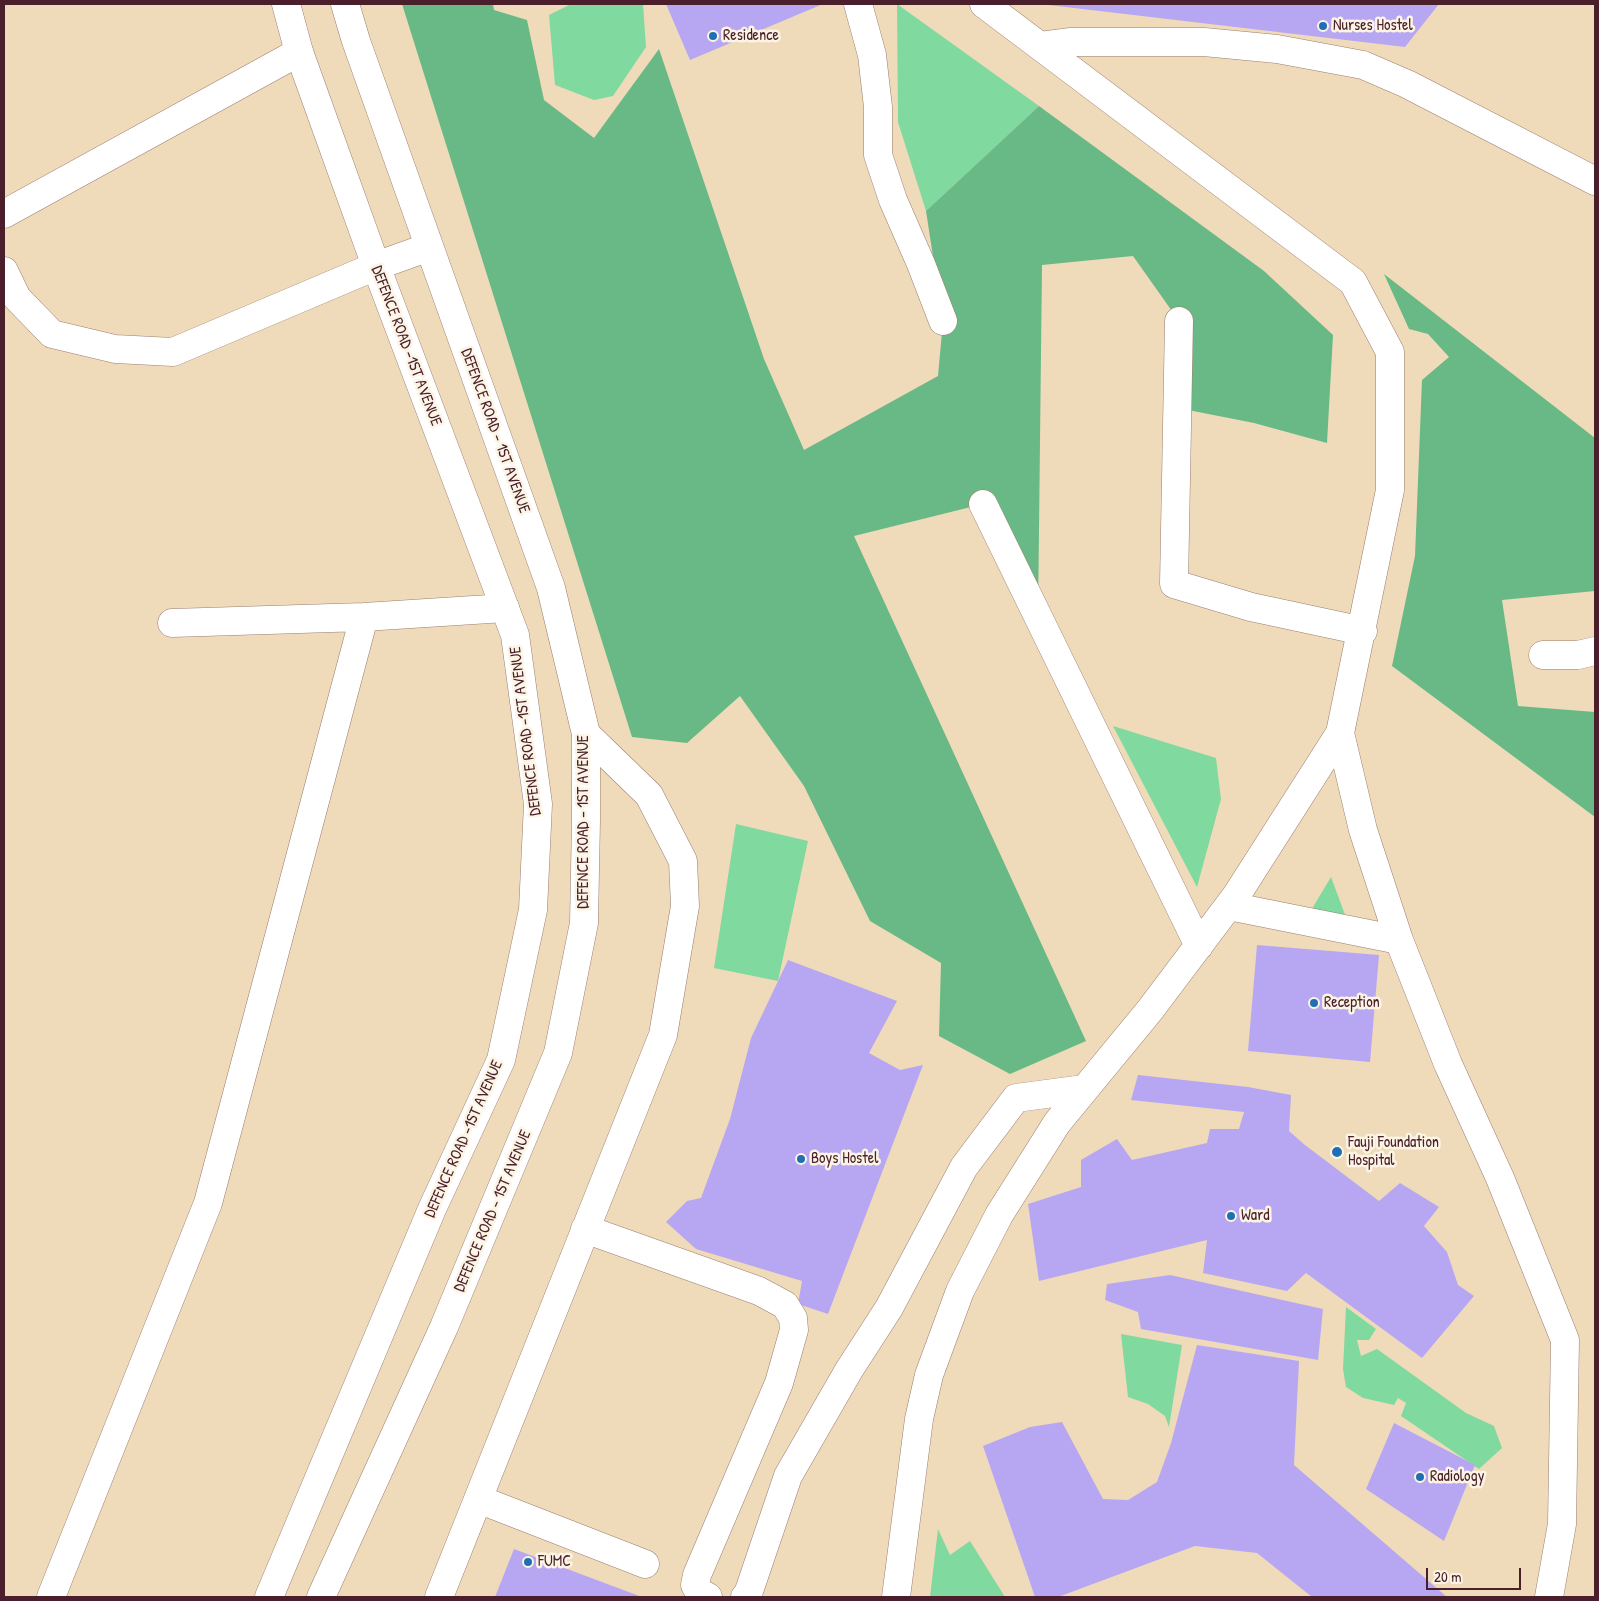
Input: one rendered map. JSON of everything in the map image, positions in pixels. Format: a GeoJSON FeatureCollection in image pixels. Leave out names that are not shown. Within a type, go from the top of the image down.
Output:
{"type":"FeatureCollection","features":[{"type":"Feature","properties":{"kind":"street","name":"DEFENCE ROAD -1ST AVENUE"},"geometry":{"type":"LineString","coordinates":[[269,1597],[432,1209],[501,1060],[533,910],[538,804],[515,635],[376,266],[299,52],[286,4]]}},
{"type":"Feature","properties":{"kind":"street","name":"DEFENCE ROAD - 1ST AVENUE"},"geometry":{"type":"LineString","coordinates":[[321,1597],[444,1326],[558,1053],[584,923],[586,734],[551,588],[356,41],[345,4]]}},
{"type":"Feature","properties":{"kind":"street"},"geometry":{"type":"LineString","coordinates":[[896,1597],[919,1420],[929,1375],[956,1300],[999,1215],[1057,1123],[1150,1010],[1229,906],[1340,733],[1390,490],[1390,352],[1353,282],[984,4]]}},
{"type":"Feature","properties":{"kind":"street"},"geometry":{"type":"LineString","coordinates":[[861,5],[872,55],[878,107],[878,156],[893,200],[943,321]]}},
{"type":"Feature","properties":{"kind":"street"},"geometry":{"type":"LineString","coordinates":[[1040,46],[1071,42],[1204,42],[1277,49],[1362,65],[1407,84],[1595,181]]}},
{"type":"Feature","properties":{"kind":"street"},"geometry":{"type":"LineString","coordinates":[[4,214],[299,52]]}},
{"type":"Feature","properties":{"kind":"street"},"geometry":{"type":"LineString","coordinates":[[4,271],[17,298],[52,334],[116,349],[173,352],[376,266],[429,247]]}},
{"type":"Feature","properties":{"kind":"street"},"geometry":{"type":"LineString","coordinates":[[1179,321],[1174,584],[1251,607],[1362,631]]}},
{"type":"Feature","properties":{"kind":"street"},"geometry":{"type":"LineString","coordinates":[[983,504],[1198,946]]}},
{"type":"Feature","properties":{"kind":"street"},"geometry":{"type":"LineString","coordinates":[[172,623],[364,618],[505,608]]}},
{"type":"Feature","properties":{"kind":"street"},"geometry":{"type":"LineString","coordinates":[[50,1597],[208,1203],[364,618]]}},
{"type":"Feature","properties":{"kind":"street"},"geometry":{"type":"LineString","coordinates":[[1543,656],[1578,656],[1595,651]]}},
{"type":"Feature","properties":{"kind":"street"},"geometry":{"type":"LineString","coordinates":[[1340,733],[1362,830],[1399,940],[1448,1064],[1500,1178],[1565,1340],[1562,1524],[1549,1597]]}},
{"type":"Feature","properties":{"kind":"street"},"geometry":{"type":"LineString","coordinates":[[439,1597],[663,1035],[685,906],[683,861],[649,795],[586,734]]}},
{"type":"Feature","properties":{"kind":"street"},"geometry":{"type":"LineString","coordinates":[[1229,906],[1399,940]]}},
{"type":"Feature","properties":{"kind":"street"},"geometry":{"type":"LineString","coordinates":[[745,1597],[748,1594],[788,1476],[849,1370],[889,1308],[964,1167],[1016,1098],[1084,1090]]}},
{"type":"Feature","properties":{"kind":"street"},"geometry":{"type":"LineString","coordinates":[[585,1229],[759,1291],[785,1305],[793,1318],[794,1330],[779,1383],[697,1575],[696,1585],[699,1592],[708,1597]]}},
{"type":"Feature","properties":{"kind":"street"},"geometry":{"type":"LineString","coordinates":[[478,1499],[645,1564]]}},
{"type":"Feature","properties":{"kind":"green space"},"geometry":{"type":"Polygon","coordinates":[[[402,4],[493,4],[494,10],[527,20],[544,100],[594,138],[659,49],[764,359],[804,450],[938,376],[943,321],[926,211],[1039,106],[1264,271],[1333,335],[1327,443],[1254,423],[1178,408],[1179,321],[1133,256],[1042,265],[1038,616],[983,504],[854,536],[1086,1041],[1010,1074],[939,1036],[941,963],[870,921],[804,786],[740,696],[687,743],[632,737],[402,4]]]}},
{"type":"Feature","properties":{"kind":"green space"},"geometry":{"type":"Polygon","coordinates":[[[571,4],[643,4],[646,47],[613,96],[594,100],[555,85],[549,15],[571,4]]]}},
{"type":"Feature","properties":{"kind":"green space"},"geometry":{"type":"Polygon","coordinates":[[[897,4],[1039,106],[926,211],[898,122],[897,4]]]}},
{"type":"Feature","properties":{"kind":"green space"},"geometry":{"type":"Polygon","coordinates":[[[1384,274],[1595,438],[1595,591],[1502,600],[1518,706],[1595,712],[1595,817],[1392,666],[1415,556],[1422,380],[1449,357],[1428,334],[1409,329],[1384,274]]]}},
{"type":"Feature","properties":{"kind":"green space"},"geometry":{"type":"Polygon","coordinates":[[[1113,726],[1216,758],[1221,799],[1197,887],[1113,726]]]}},
{"type":"Feature","properties":{"kind":"green space"},"geometry":{"type":"Polygon","coordinates":[[[736,824],[808,841],[778,981],[714,968],[736,824]]]}},
{"type":"Feature","properties":{"kind":"green space"},"geometry":{"type":"Polygon","coordinates":[[[1331,877],[1347,920],[1310,912],[1331,877]]]}},
{"type":"Feature","properties":{"kind":"green space"},"geometry":{"type":"Polygon","coordinates":[[[1346,1307],[1376,1329],[1369,1340],[1357,1340],[1361,1356],[1377,1349],[1466,1413],[1494,1426],[1502,1448],[1479,1469],[1401,1416],[1406,1403],[1398,1398],[1394,1405],[1363,1398],[1346,1387],[1343,1369],[1346,1307]]]}},
{"type":"Feature","properties":{"kind":"green space"},"geometry":{"type":"Polygon","coordinates":[[[1121,1334],[1182,1345],[1169,1427],[1165,1416],[1148,1404],[1128,1397],[1121,1334]]]}},
{"type":"Feature","properties":{"kind":"green space"},"geometry":{"type":"Polygon","coordinates":[[[938,1529],[950,1555],[970,1541],[1005,1597],[930,1597],[938,1529]]]}},
{"type":"Feature","properties":{"kind":"building","name":"Residence"},"geometry":{"type":"Polygon","coordinates":[[[666,4],[823,4],[690,60],[666,4]]]}},
{"type":"Feature","properties":{"kind":"building","name":"Nurses Hostel"},"geometry":{"type":"Polygon","coordinates":[[[1040,4],[1439,4],[1405,47],[1040,4]]]}},
{"type":"Feature","properties":{"kind":"building","name":"Reception"},"geometry":{"type":"Polygon","coordinates":[[[1257,945],[1379,955],[1370,1062],[1248,1051],[1257,945]]]}},
{"type":"Feature","properties":{"kind":"building","name":"Boys Hostel"},"geometry":{"type":"Polygon","coordinates":[[[788,960],[897,1001],[869,1053],[900,1070],[923,1065],[828,1314],[798,1304],[802,1281],[696,1249],[666,1222],[687,1201],[701,1198],[730,1119],[751,1038],[788,960]]]}},
{"type":"Feature","properties":{"kind":"building","name":"Ward"},"geometry":{"type":"Polygon","coordinates":[[[1138,1075],[1248,1087],[1291,1095],[1289,1131],[1379,1201],[1400,1183],[1439,1207],[1424,1226],[1447,1252],[1458,1285],[1474,1296],[1422,1358],[1306,1273],[1287,1291],[1203,1273],[1207,1240],[1039,1281],[1028,1204],[1081,1187],[1081,1160],[1117,1139],[1132,1160],[1207,1143],[1210,1129],[1239,1129],[1244,1112],[1131,1100],[1138,1075]]]}},
{"type":"Feature","properties":{"kind":"building"},"geometry":{"type":"Polygon","coordinates":[[[1170,1275],[1323,1309],[1318,1360],[1141,1329],[1138,1312],[1105,1300],[1107,1284],[1170,1275]]]}},
{"type":"Feature","properties":{"kind":"building"},"geometry":{"type":"Polygon","coordinates":[[[1197,1345],[1299,1361],[1294,1465],[1447,1597],[1312,1597],[1257,1553],[1195,1546],[1058,1597],[1035,1597],[983,1446],[1030,1427],[1062,1422],[1103,1499],[1128,1500],[1157,1482],[1171,1443],[1197,1345]]]}},
{"type":"Feature","properties":{"kind":"building","name":"Radiology"},"geometry":{"type":"Polygon","coordinates":[[[1394,1423],[1475,1465],[1444,1541],[1366,1489],[1394,1423]]]}},
{"type":"Feature","properties":{"kind":"building","name":"FUMC"},"geometry":{"type":"Polygon","coordinates":[[[514,1549],[642,1597],[495,1597],[514,1549]]]}},
{"type":"Feature","properties":{"kind":"place","name":"Nurses Hostel"},"geometry":{"type":"Point","coordinates":[1323,26]}},
{"type":"Feature","properties":{"kind":"place","name":"Residence"},"geometry":{"type":"Point","coordinates":[713,36]}},
{"type":"Feature","properties":{"kind":"place","name":"Reception"},"geometry":{"type":"Point","coordinates":[1314,1003]}},
{"type":"Feature","properties":{"kind":"place","name":"Fauji Foundation Hospital"},"geometry":{"type":"Point","coordinates":[1337,1152]}},
{"type":"Feature","properties":{"kind":"place","name":"Boys Hostel"},"geometry":{"type":"Point","coordinates":[801,1159]}},
{"type":"Feature","properties":{"kind":"place","name":"Ward"},"geometry":{"type":"Point","coordinates":[1231,1216]}},
{"type":"Feature","properties":{"kind":"place","name":"Radiology"},"geometry":{"type":"Point","coordinates":[1420,1477]}},
{"type":"Feature","properties":{"kind":"place","name":"FUMC"},"geometry":{"type":"Point","coordinates":[528,1562]}}]}
